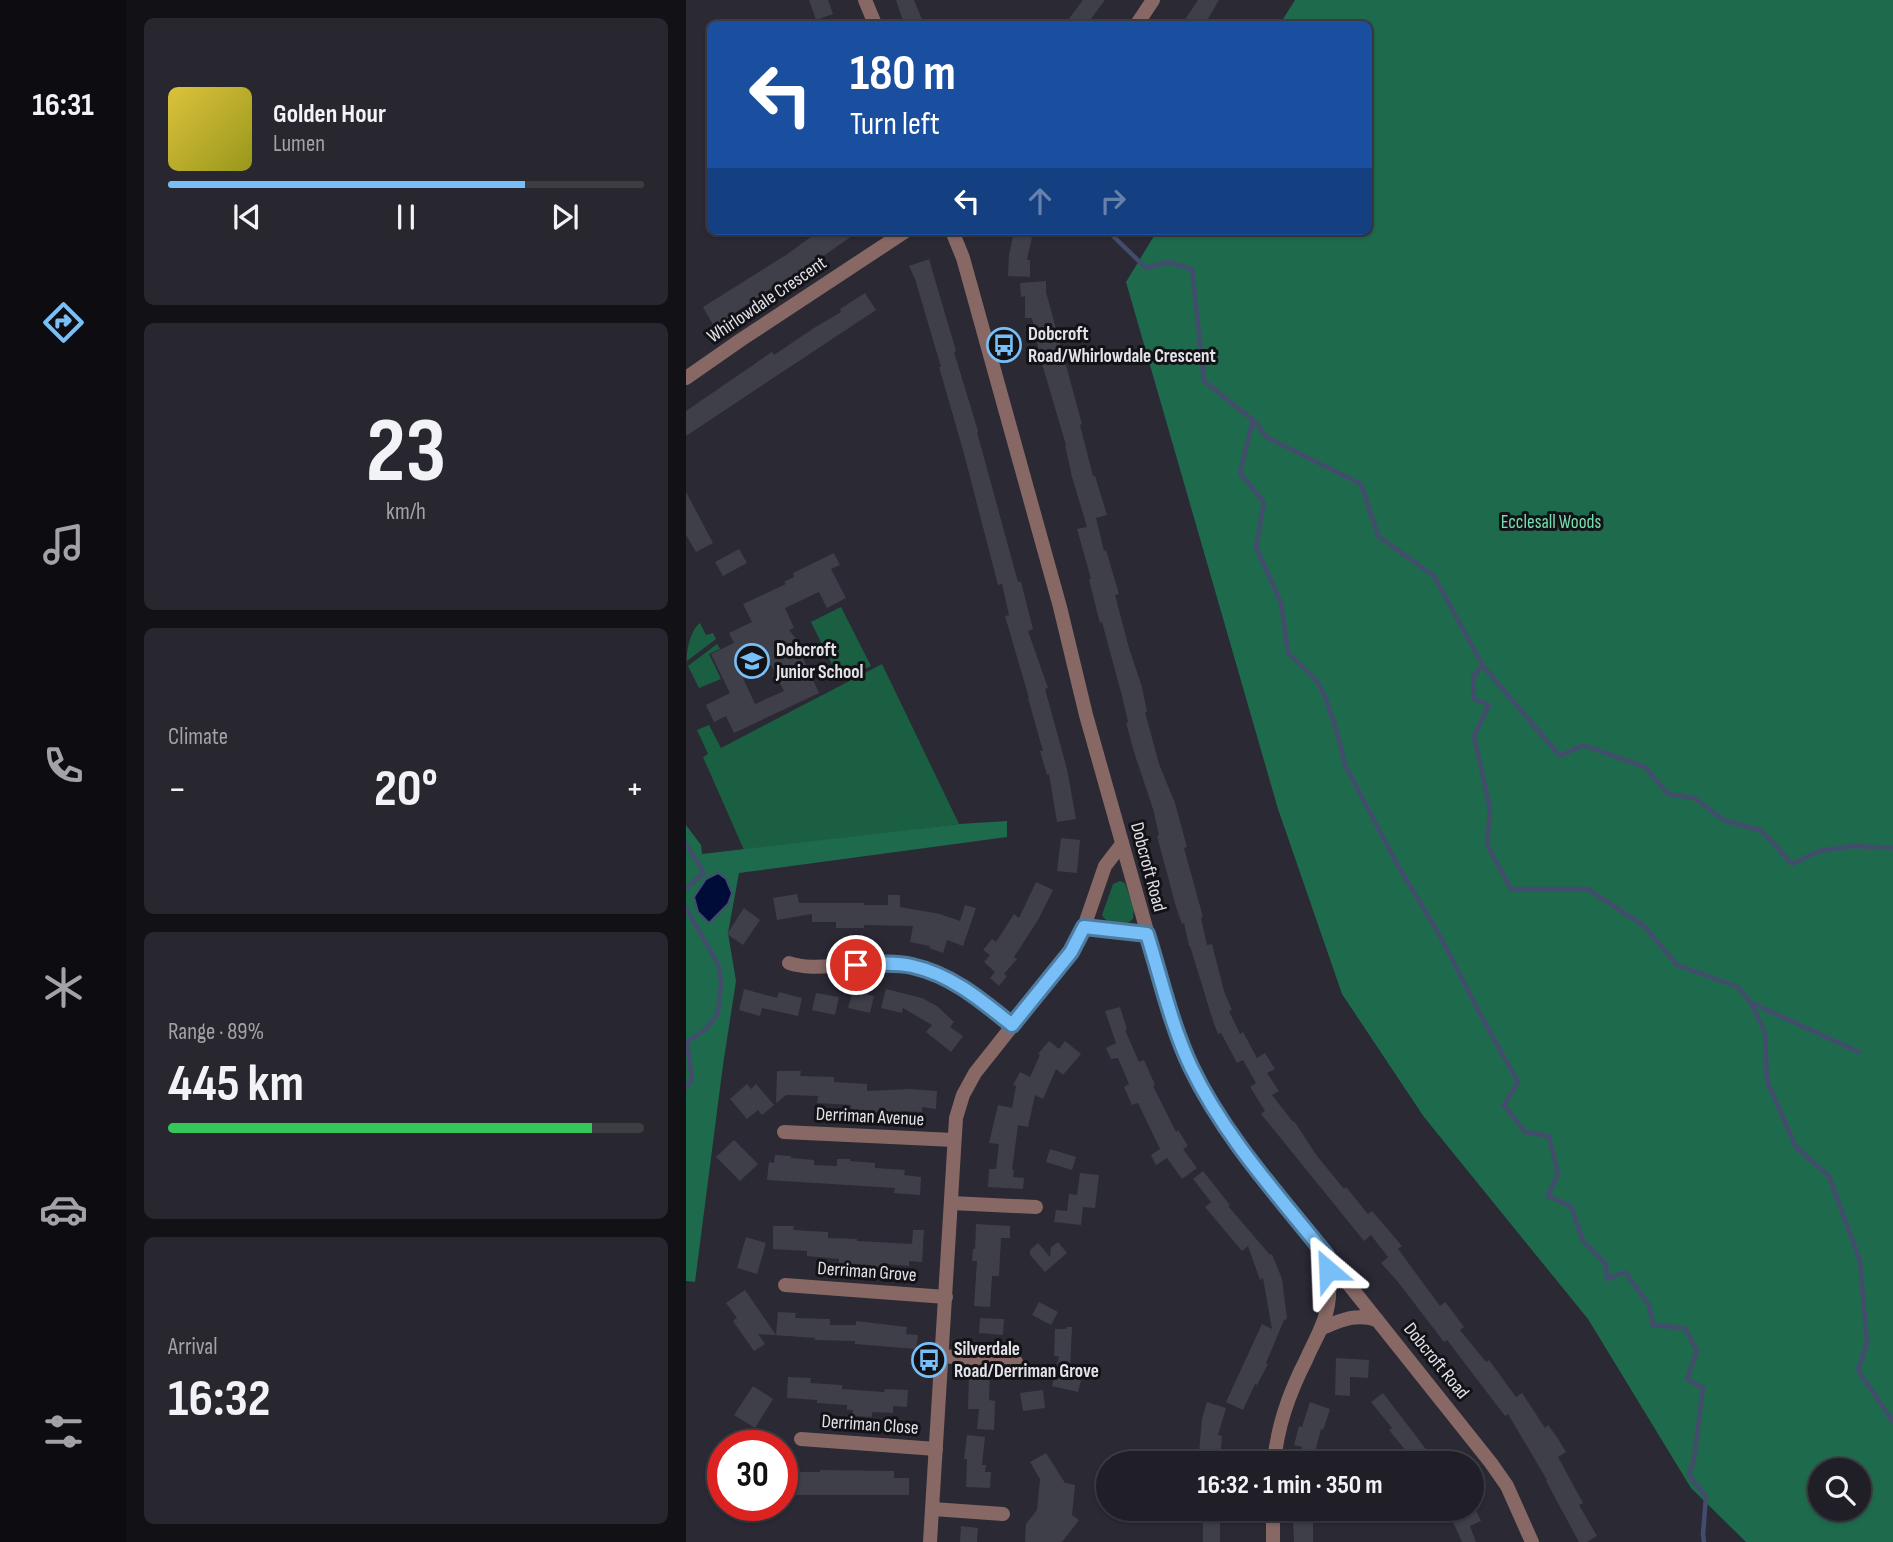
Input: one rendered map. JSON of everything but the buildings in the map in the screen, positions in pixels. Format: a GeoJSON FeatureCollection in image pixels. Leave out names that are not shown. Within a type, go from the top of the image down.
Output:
{"type":"FeatureCollection","features":[{"type":"Feature","properties":{"kind":"street"},"geometry":{"type":"LineString","coordinates":[[865,0],[874,21]]}},
{"type":"Feature","properties":{"kind":"street"},"geometry":{"type":"LineString","coordinates":[[1139,21],[1153,0]]}},
{"type":"Feature","properties":{"kind":"street","name":"Whirlowdale Crescent"},"geometry":{"type":"LineString","coordinates":[[686,378],[900,235]]}},
{"type":"Feature","properties":{"kind":"street","name":"Dobcroft Road"},"geometry":{"type":"LineString","coordinates":[[954,235],[963,258],[1018,454],[1147,934],[1174,1023],[1191,1066],[1216,1112],[1244,1153],[1507,1486],[1532,1542]]}},
{"type":"Feature","properties":{"kind":"street"},"geometry":{"type":"LineString","coordinates":[[930,1542],[956,1118],[963,1095],[975,1073],[1071,952],[1084,927],[1105,866],[1122,844]]}},
{"type":"Feature","properties":{"kind":"street"},"geometry":{"type":"LineString","coordinates":[[1084,927],[1147,934]]}},
{"type":"Feature","properties":{"kind":"street"},"geometry":{"type":"LineString","coordinates":[[789,963],[806,966],[910,966],[960,984],[1012,1025]]}},
{"type":"Feature","properties":{"kind":"street","name":"Derriman Avenue"},"geometry":{"type":"LineString","coordinates":[[784,1132],[954,1140]]}},
{"type":"Feature","properties":{"kind":"street"},"geometry":{"type":"LineString","coordinates":[[951,1203],[1036,1207]]}},
{"type":"Feature","properties":{"kind":"street"},"geometry":{"type":"LineString","coordinates":[[1276,1451],[1291,1393],[1322,1328],[1328,1305],[1330,1284],[1326,1255]]}},
{"type":"Feature","properties":{"kind":"street","name":"Derriman Grove"},"geometry":{"type":"LineString","coordinates":[[785,1285],[946,1297]]}},
{"type":"Feature","properties":{"kind":"street"},"geometry":{"type":"LineString","coordinates":[[1322,1328],[1364,1315],[1377,1320]]}},
{"type":"Feature","properties":{"kind":"street"},"geometry":{"type":"LineString","coordinates":[[942,1356],[1016,1363]]}},
{"type":"Feature","properties":{"kind":"street","name":"Derriman Close"},"geometry":{"type":"LineString","coordinates":[[801,1439],[936,1449]]}},
{"type":"Feature","properties":{"kind":"street"},"geometry":{"type":"LineString","coordinates":[[933,1508],[1003,1514]]}},
{"type":"Feature","properties":{"kind":"street"},"geometry":{"type":"LineString","coordinates":[[1273,1521],[1273,1542]]}},
{"type":"Feature","properties":{"kind":"green space","name":"Ecclesall Woods"},"geometry":{"type":"Polygon","coordinates":[[[1295,0],[1893,0],[1893,1542],[1746,1542],[1691,1488],[1588,1319],[1424,1117],[1342,994],[1278,809],[1126,282],[1155,235],[1372,235],[1372,21],[1282,21],[1295,0]]]}},
{"type":"Feature","properties":{"kind":"green space"},"geometry":{"type":"Polygon","coordinates":[[[841,607],[871,666],[840,681],[811,622],[841,607]]]}},
{"type":"Feature","properties":{"kind":"green space"},"geometry":{"type":"Polygon","coordinates":[[[700,623],[706,635],[713,633],[716,639],[687,661],[690,640],[700,623]]]}},
{"type":"Feature","properties":{"kind":"green space"},"geometry":{"type":"Polygon","coordinates":[[[717,644],[720,649],[709,654],[721,679],[699,688],[688,666],[717,644]]]}},
{"type":"Feature","properties":{"kind":"green space"},"geometry":{"type":"Polygon","coordinates":[[[882,664],[959,824],[744,850],[703,757],[708,754],[697,730],[709,725],[721,748],[882,664]]]}},
{"type":"Feature","properties":{"kind":"green space"},"geometry":{"type":"Polygon","coordinates":[[[1007,821],[1007,837],[739,873],[728,933],[736,981],[695,1282],[686,1281],[686,825],[701,845],[702,854],[959,824],[1007,821]]]}},
{"type":"Feature","properties":{"kind":"green space"},"geometry":{"type":"Polygon","coordinates":[[[1120,881],[1125,883],[1134,908],[1133,919],[1128,923],[1110,921],[1102,915],[1113,884],[1120,881]]]}},
{"type":"Feature","properties":{"kind":"water"},"geometry":{"type":"Polygon","coordinates":[[[718,873],[726,879],[732,893],[728,904],[709,923],[698,912],[694,897],[706,879],[718,873]]]}},
{"type":"Feature","properties":{"kind":"waterway"},"geometry":{"type":"LineString","coordinates":[[1112,235],[1146,268],[1168,262],[1192,269],[1204,381],[1253,420],[1240,473],[1264,502],[1256,547],[1281,603],[1288,653],[1317,681],[1326,699],[1345,765],[1518,1082],[1504,1105],[1525,1132],[1549,1136],[1558,1174],[1548,1196],[1571,1206],[1583,1241],[1606,1264],[1607,1279],[1625,1272],[1649,1305],[1653,1325],[1685,1328],[1697,1351],[1687,1379],[1703,1388],[1694,1459],[1689,1475],[1706,1497],[1704,1542]]}},
{"type":"Feature","properties":{"kind":"waterway"},"geometry":{"type":"LineString","coordinates":[[1253,420],[1268,438],[1361,484],[1378,536],[1434,576],[1483,666],[1473,676],[1474,699],[1489,705],[1474,736],[1490,809],[1487,845],[1511,889],[1588,889],[1644,926],[1677,965],[1738,987],[1751,1003],[1765,1033],[1767,1081],[1796,1147],[1829,1176],[1860,1261],[1867,1343],[1858,1370],[1893,1422]]}},
{"type":"Feature","properties":{"kind":"waterway"},"geometry":{"type":"LineString","coordinates":[[1483,666],[1560,756],[1583,745],[1645,767],[1668,794],[1694,798],[1724,820],[1762,831],[1792,864],[1819,851],[1853,846],[1893,848]]}},
{"type":"Feature","properties":{"kind":"waterway"},"geometry":{"type":"LineString","coordinates":[[686,844],[704,873],[686,888]]}},
{"type":"Feature","properties":{"kind":"waterway"},"geometry":{"type":"LineString","coordinates":[[686,908],[719,966],[721,983],[718,1013],[706,1029],[687,1042],[692,1079],[686,1088]]}},
{"type":"Feature","properties":{"kind":"waterway"},"geometry":{"type":"LineString","coordinates":[[1752,1003],[1859,1052]]}},
{"type":"Feature","properties":{"kind":"place","name":"Dobcroft Road/Whirlowdale Crescent"},"geometry":{"type":"Point","coordinates":[1004,345]}},
{"type":"Feature","properties":{"kind":"place","name":"Dobcroft Junior School"},"geometry":{"type":"Point","coordinates":[752,661]}},
{"type":"Feature","properties":{"kind":"place","name":"Silverdale Road/Derriman Grove"},"geometry":{"type":"Point","coordinates":[929,1360]}},
{"type":"Feature","properties":{"kind":"route"},"geometry":{"type":"LineString","coordinates":[[856,965],[910,966],[939,975],[960,984],[1012,1025],[1071,952],[1084,927],[1147,934],[1174,1023],[1191,1066],[1216,1112],[1244,1153],[1326,1255],[1328,1270]]}}]}
